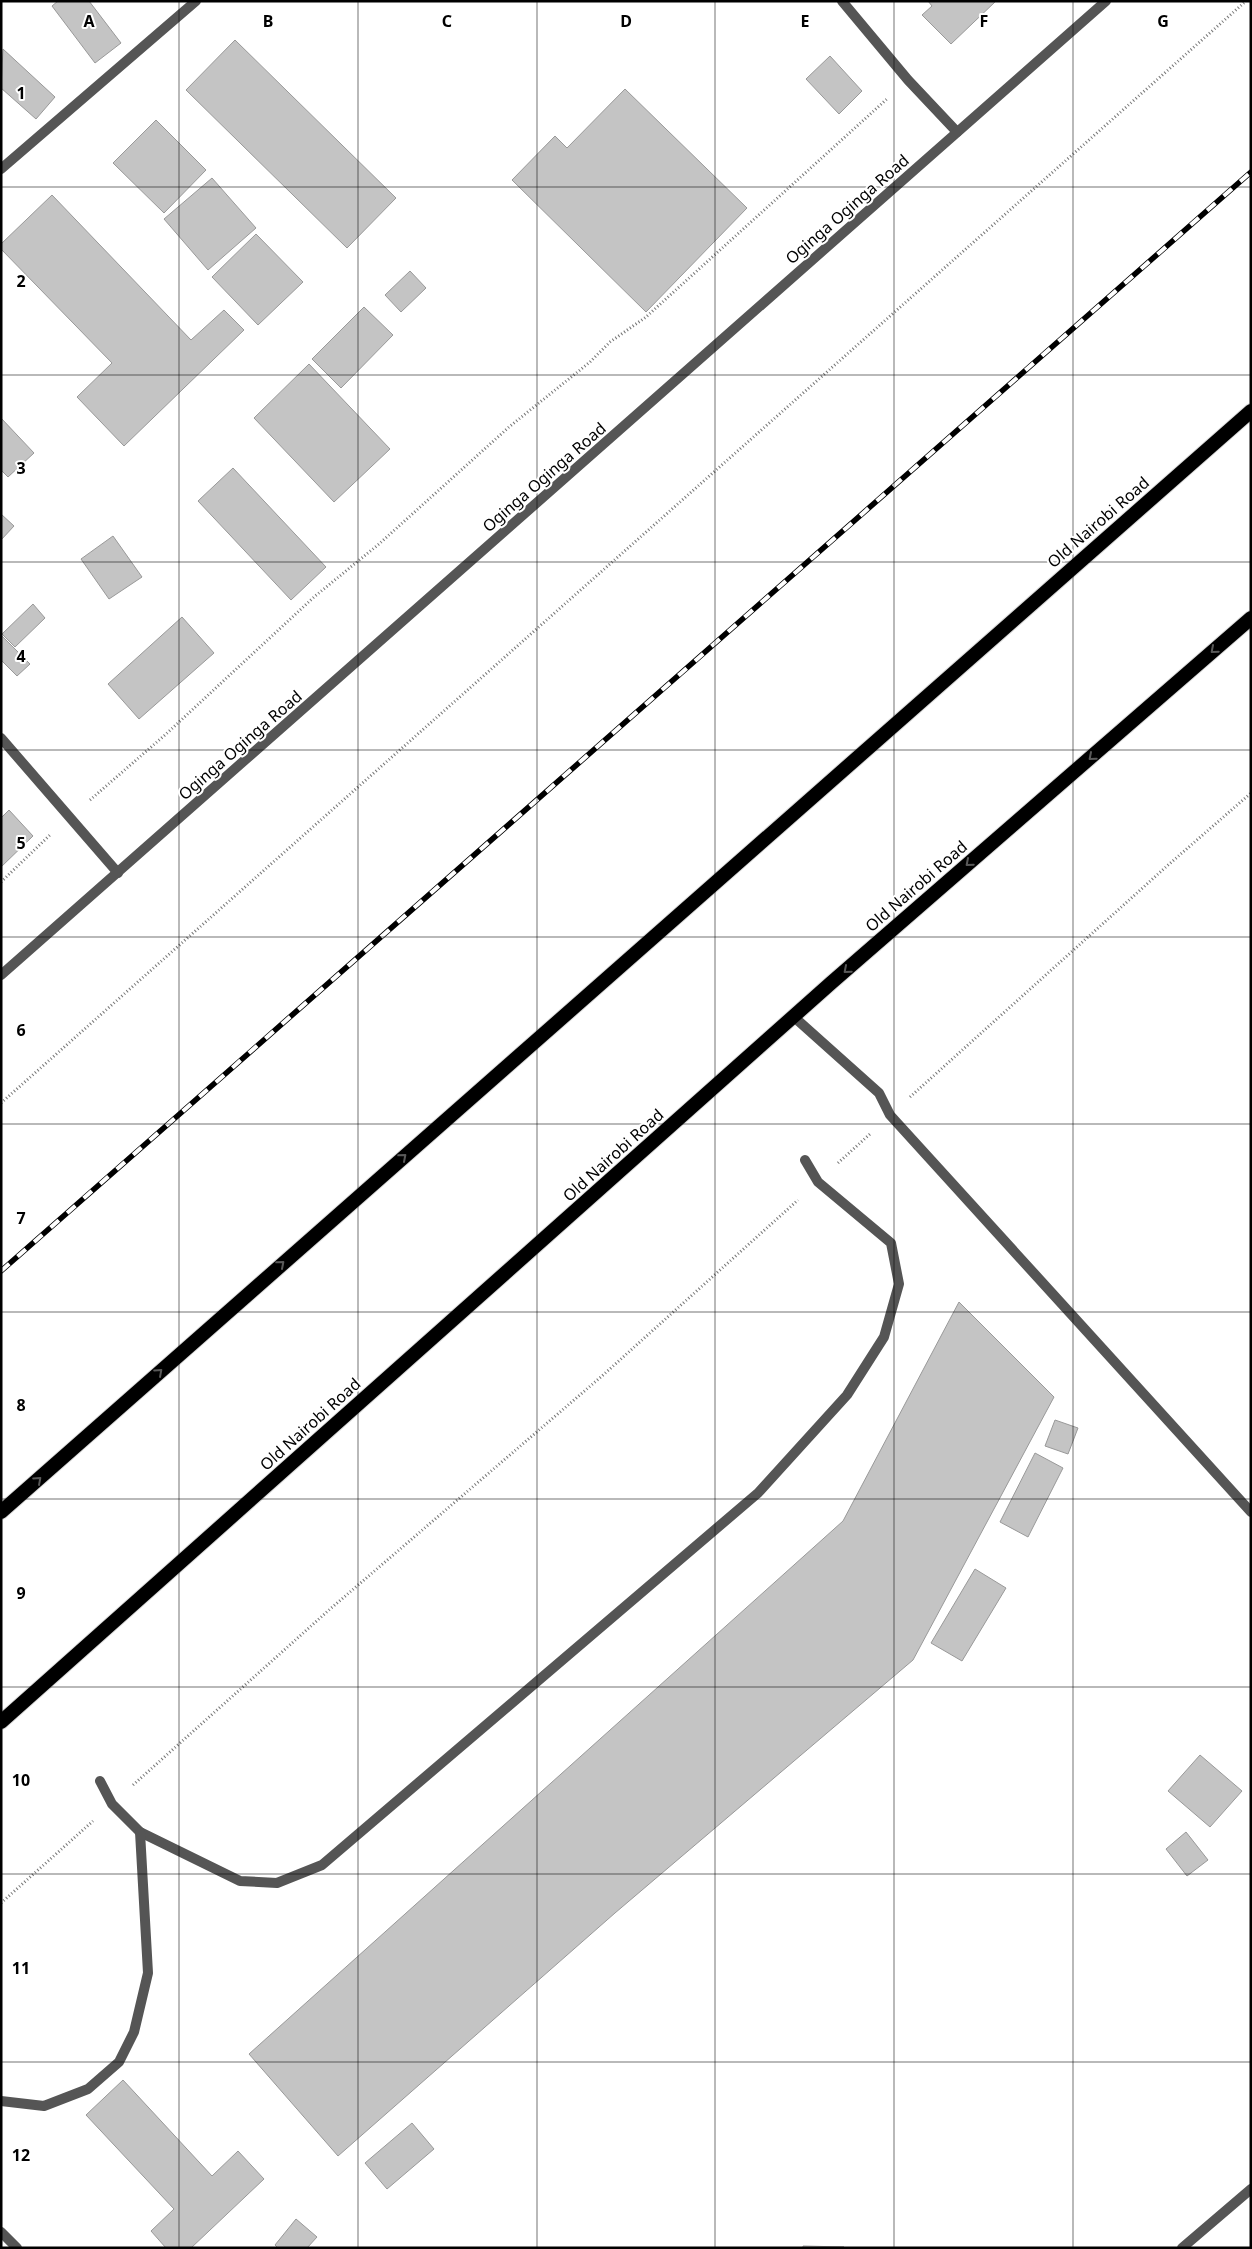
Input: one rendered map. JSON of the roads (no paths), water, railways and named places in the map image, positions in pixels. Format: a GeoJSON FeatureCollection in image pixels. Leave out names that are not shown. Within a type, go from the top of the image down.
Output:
{"type":"FeatureCollection","features":[{"type":"Feature","properties":{"kind":"highway","name":"Old Nairobi Road"},"geometry":{"type":"LineString","coordinates":[[1,1512],[1251,411]]}},
{"type":"Feature","properties":{"kind":"highway","name":"Old Nairobi Road"},"geometry":{"type":"LineString","coordinates":[[1,1722],[794,1017],[1251,618]]}},
{"type":"Feature","properties":{"kind":"street"},"geometry":{"type":"LineString","coordinates":[[1,169],[196,1]]}},
{"type":"Feature","properties":{"kind":"street"},"geometry":{"type":"LineString","coordinates":[[842,1],[908,80],[957,132]]}},
{"type":"Feature","properties":{"kind":"street","name":"Oginga Oginga Road"},"geometry":{"type":"LineString","coordinates":[[1,975],[118,874],[1106,1]]}},
{"type":"Feature","properties":{"kind":"street"},"geometry":{"type":"LineString","coordinates":[[1,738],[118,874]]}},
{"type":"Feature","properties":{"kind":"street"},"geometry":{"type":"LineString","coordinates":[[794,1017],[880,1093],[890,1115],[1251,1512]]}},
{"type":"Feature","properties":{"kind":"street"},"geometry":{"type":"LineString","coordinates":[[100,1781],[112,1804],[140,1832],[240,1880],[277,1883],[322,1865],[758,1493],[847,1395],[884,1337],[899,1284],[890,1244],[818,1182],[805,1160]]}},
{"type":"Feature","properties":{"kind":"street"},"geometry":{"type":"LineString","coordinates":[[1,2100],[44,2106],[88,2089],[119,2062],[134,2032],[148,1973],[140,1832]]}},
{"type":"Feature","properties":{"kind":"street"},"geometry":{"type":"LineString","coordinates":[[1182,2248],[1251,2188]]}},
{"type":"Feature","properties":{"kind":"street"},"geometry":{"type":"LineString","coordinates":[[1,2232],[17,2248]]}},
{"type":"Feature","properties":{"kind":"railway"},"geometry":{"type":"LineString","coordinates":[[1,1271],[1251,172]]}}]}
